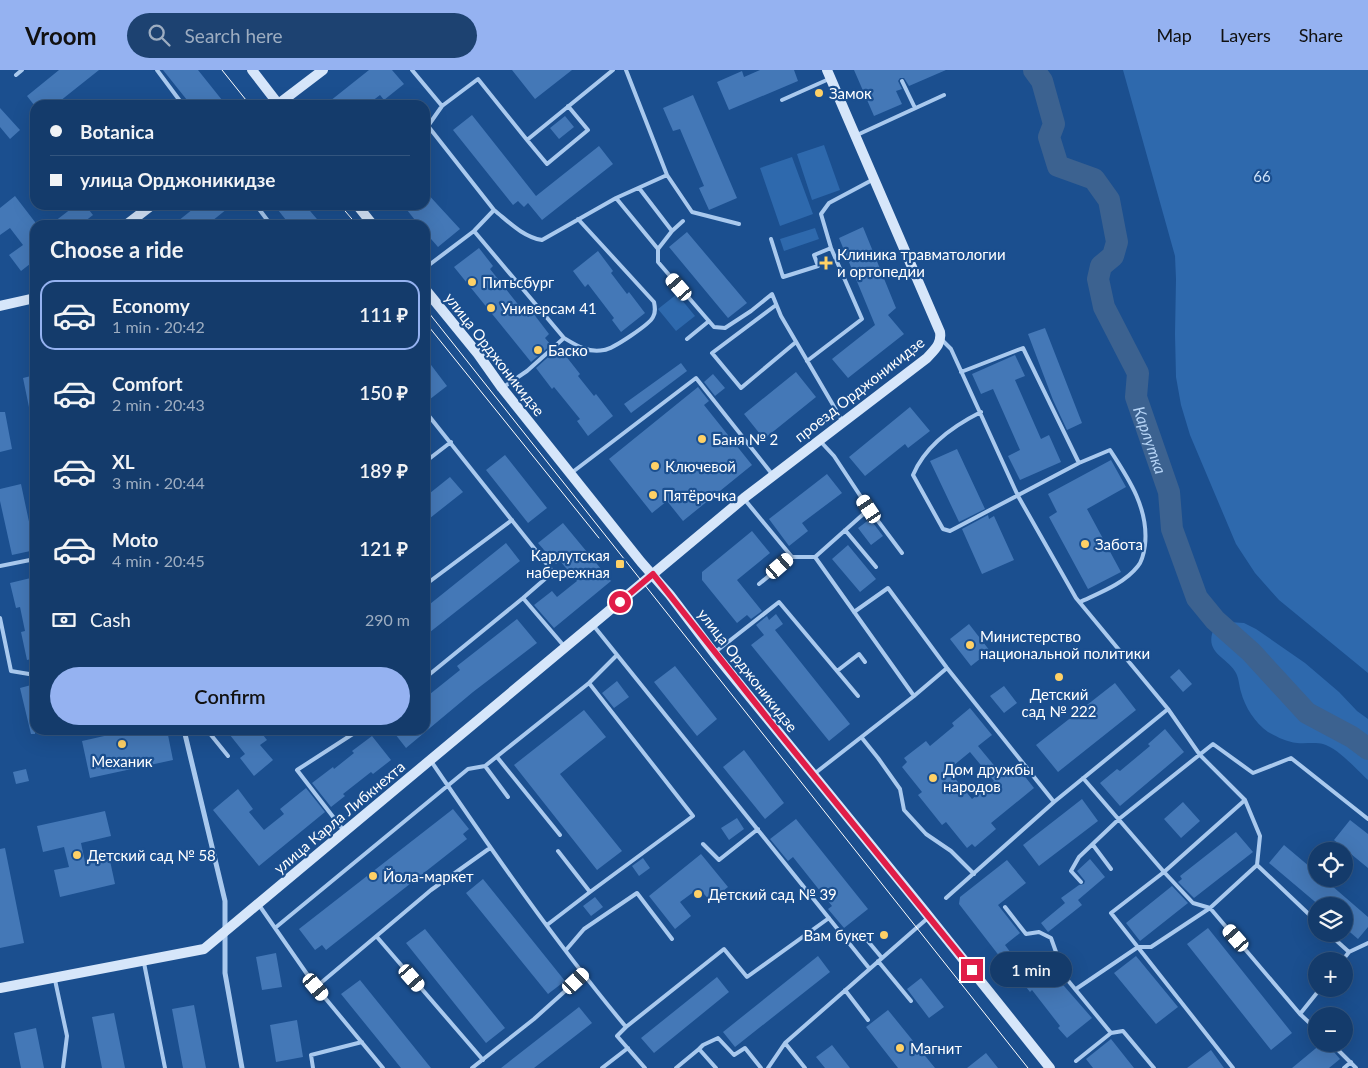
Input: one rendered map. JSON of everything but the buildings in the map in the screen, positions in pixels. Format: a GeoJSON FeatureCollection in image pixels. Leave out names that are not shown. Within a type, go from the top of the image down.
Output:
{"type":"FeatureCollection","features":[{"type":"Feature","properties":{"kind":"main road"},"geometry":{"type":"LineString","coordinates":[[252,70],[274,100]]}},
{"type":"Feature","properties":{"kind":"main road"},"geometry":{"type":"LineString","coordinates":[[284,100],[323,70]]}},
{"type":"Feature","properties":{"kind":"main road"},"geometry":{"type":"LineString","coordinates":[[829,74],[940,332],[941,339]]}},
{"type":"Feature","properties":{"kind":"main road"},"geometry":{"type":"LineString","coordinates":[[132,220],[146,210]]}},
{"type":"Feature","properties":{"kind":"main road"},"geometry":{"type":"LineString","coordinates":[[361,210],[369,220]]}},
{"type":"Feature","properties":{"kind":"main road","name":"улица Орджоникидзе"},"geometry":{"type":"LineString","coordinates":[[430,295],[478,354],[502,388],[570,474],[641,562],[653,574],[1050,1068]]}},
{"type":"Feature","properties":{"kind":"main road"},"geometry":{"type":"LineString","coordinates":[[0,306],[30,299]]}},
{"type":"Feature","properties":{"kind":"main road","name":"проезд Орджоникидзе"},"geometry":{"type":"LineString","coordinates":[[653,574],[744,498],[927,358],[941,339]]}},
{"type":"Feature","properties":{"kind":"main road","name":"улица Карла Либкнехта"},"geometry":{"type":"LineString","coordinates":[[0,988],[204,949],[653,574]]}},
{"type":"Feature","properties":{"kind":"street"},"geometry":{"type":"LineString","coordinates":[[185,735],[225,901],[225,974],[242,1068]]}},
{"type":"Feature","properties":{"kind":"lane"},"geometry":{"type":"LineString","coordinates":[[16,75],[22,70]]}},
{"type":"Feature","properties":{"kind":"lane"},"geometry":{"type":"LineString","coordinates":[[157,70],[179,100]]}},
{"type":"Feature","properties":{"kind":"lane"},"geometry":{"type":"LineString","coordinates":[[412,70],[442,106]]}},
{"type":"Feature","properties":{"kind":"lane"},"geometry":{"type":"LineString","coordinates":[[527,140],[613,70]]}},
{"type":"Feature","properties":{"kind":"lane"},"geometry":{"type":"LineString","coordinates":[[626,70],[667,175],[692,212],[739,224]]}},
{"type":"Feature","properties":{"kind":"lane"},"geometry":{"type":"LineString","coordinates":[[782,100],[829,74]]}},
{"type":"Feature","properties":{"kind":"lane"},"geometry":{"type":"LineString","coordinates":[[430,123],[442,106],[478,79],[547,164],[588,130],[568,106]]}},
{"type":"Feature","properties":{"kind":"lane"},"geometry":{"type":"LineString","coordinates":[[902,80],[915,108]]}},
{"type":"Feature","properties":{"kind":"lane"},"geometry":{"type":"LineString","coordinates":[[855,136],[944,95]]}},
{"type":"Feature","properties":{"kind":"lane"},"geometry":{"type":"LineString","coordinates":[[430,129],[494,210],[523,234],[533,239],[542,240],[616,198],[667,175]]}},
{"type":"Feature","properties":{"kind":"lane"},"geometry":{"type":"LineString","coordinates":[[807,361],[862,320],[831,248],[821,214],[829,203],[874,179]]}},
{"type":"Feature","properties":{"kind":"lane"},"geometry":{"type":"LineString","coordinates":[[640,188],[672,232]]}},
{"type":"Feature","properties":{"kind":"lane"},"geometry":{"type":"LineString","coordinates":[[616,198],[658,249]]}},
{"type":"Feature","properties":{"kind":"lane"},"geometry":{"type":"LineString","coordinates":[[430,264],[474,231],[494,210]]}},
{"type":"Feature","properties":{"kind":"lane"},"geometry":{"type":"LineString","coordinates":[[474,231],[564,338],[582,349],[605,350],[623,341],[653,319],[655,311],[654,302],[578,219]]}},
{"type":"Feature","properties":{"kind":"lane"},"geometry":{"type":"LineString","coordinates":[[683,221],[658,249],[658,262],[714,327],[725,328],[772,294],[796,342],[843,422]]}},
{"type":"Feature","properties":{"kind":"lane"},"geometry":{"type":"LineString","coordinates":[[771,239],[783,277],[818,266],[814,255],[831,248]]}},
{"type":"Feature","properties":{"kind":"lane"},"geometry":{"type":"LineString","coordinates":[[776,305],[712,353],[742,388],[796,342]]}},
{"type":"Feature","properties":{"kind":"lane"},"geometry":{"type":"LineString","coordinates":[[687,339],[708,321]]}},
{"type":"Feature","properties":{"kind":"lane"},"geometry":{"type":"LineString","coordinates":[[502,388],[527,372],[564,338]]}},
{"type":"Feature","properties":{"kind":"lane"},"geometry":{"type":"LineString","coordinates":[[941,339],[951,350],[1018,496],[1080,602],[1168,709],[1200,755],[1245,800],[1260,836],[1257,865],[1210,908],[1151,947],[1138,948],[1076,989]]}},
{"type":"Feature","properties":{"kind":"lane"},"geometry":{"type":"LineString","coordinates":[[961,372],[1023,348],[1079,464]]}},
{"type":"Feature","properties":{"kind":"lane"},"geometry":{"type":"LineString","coordinates":[[570,474],[696,378],[774,476]]}},
{"type":"Feature","properties":{"kind":"lane"},"geometry":{"type":"LineString","coordinates":[[980,412],[966,419],[938,439],[918,464],[913,475],[943,529],[950,531],[1079,464],[1110,450],[1141,505],[1146,535],[1144,555],[1138,566],[1122,580],[1080,602]]}},
{"type":"Feature","properties":{"kind":"lane"},"geometry":{"type":"LineString","coordinates":[[430,417],[553,572],[430,674]]}},
{"type":"Feature","properties":{"kind":"lane"},"geometry":{"type":"LineString","coordinates":[[820,440],[834,456],[869,509],[902,553]]}},
{"type":"Feature","properties":{"kind":"lane"},"geometry":{"type":"LineString","coordinates":[[430,458],[451,442]]}},
{"type":"Feature","properties":{"kind":"lane"},"geometry":{"type":"LineString","coordinates":[[744,498],[792,556]]}},
{"type":"Feature","properties":{"kind":"lane"},"geometry":{"type":"LineString","coordinates":[[759,584],[792,556],[815,557],[869,509]]}},
{"type":"Feature","properties":{"kind":"lane"},"geometry":{"type":"LineString","coordinates":[[430,581],[512,520]]}},
{"type":"Feature","properties":{"kind":"lane"},"geometry":{"type":"LineString","coordinates":[[845,530],[876,567]]}},
{"type":"Feature","properties":{"kind":"lane"},"geometry":{"type":"LineString","coordinates":[[815,557],[914,696]]}},
{"type":"Feature","properties":{"kind":"lane"},"geometry":{"type":"LineString","coordinates":[[0,566],[30,560]]}},
{"type":"Feature","properties":{"kind":"lane"},"geometry":{"type":"LineString","coordinates":[[854,612],[888,588],[947,668],[1054,802]]}},
{"type":"Feature","properties":{"kind":"lane"},"geometry":{"type":"LineString","coordinates":[[523,598],[566,647]]}},
{"type":"Feature","properties":{"kind":"lane"},"geometry":{"type":"LineString","coordinates":[[714,652],[779,602],[858,696]]}},
{"type":"Feature","properties":{"kind":"lane"},"geometry":{"type":"LineString","coordinates":[[0,618],[11,671],[30,674]]}},
{"type":"Feature","properties":{"kind":"lane"},"geometry":{"type":"LineString","coordinates":[[593,625],[870,968]]}},
{"type":"Feature","properties":{"kind":"lane"},"geometry":{"type":"LineString","coordinates":[[837,671],[860,654],[865,662]]}},
{"type":"Feature","properties":{"kind":"lane"},"geometry":{"type":"LineString","coordinates":[[275,928],[468,769],[485,766],[497,757],[589,682],[617,655]]}},
{"type":"Feature","properties":{"kind":"lane"},"geometry":{"type":"LineString","coordinates":[[813,775],[862,738],[947,668]]}},
{"type":"Feature","properties":{"kind":"lane"},"geometry":{"type":"LineString","coordinates":[[547,925],[693,816],[589,682]]}},
{"type":"Feature","properties":{"kind":"lane"},"geometry":{"type":"LineString","coordinates":[[946,898],[1054,802],[1168,709]]}},
{"type":"Feature","properties":{"kind":"lane"},"geometry":{"type":"LineString","coordinates":[[211,735],[228,756]]}},
{"type":"Feature","properties":{"kind":"lane"},"geometry":{"type":"LineString","coordinates":[[344,832],[297,770],[351,735]]}},
{"type":"Feature","properties":{"kind":"lane"},"geometry":{"type":"LineString","coordinates":[[862,738],[900,789],[904,810],[926,834],[952,851],[974,874]]}},
{"type":"Feature","properties":{"kind":"lane"},"geometry":{"type":"LineString","coordinates":[[1081,882],[1071,871],[1079,857],[1119,819],[1213,744],[1254,773],[1291,758],[1368,819]]}},
{"type":"Feature","properties":{"kind":"lane"},"geometry":{"type":"LineString","coordinates":[[497,757],[560,835]]}},
{"type":"Feature","properties":{"kind":"lane"},"geometry":{"type":"LineString","coordinates":[[430,760],[490,848],[626,1027]]}},
{"type":"Feature","properties":{"kind":"lane"},"geometry":{"type":"LineString","coordinates":[[485,766],[508,796]]}},
{"type":"Feature","properties":{"kind":"lane"},"geometry":{"type":"LineString","coordinates":[[1083,778],[1193,903],[1210,908],[1308,1022]]}},
{"type":"Feature","properties":{"kind":"lane"},"geometry":{"type":"LineString","coordinates":[[1233,1068],[1111,913],[1164,872],[1245,800]]}},
{"type":"Feature","properties":{"kind":"lane"},"geometry":{"type":"LineString","coordinates":[[704,844],[719,860],[758,830]]}},
{"type":"Feature","properties":{"kind":"lane"},"geometry":{"type":"LineString","coordinates":[[1093,845],[1111,869]]}},
{"type":"Feature","properties":{"kind":"lane"},"geometry":{"type":"LineString","coordinates":[[316,987],[431,890],[490,848]]}},
{"type":"Feature","properties":{"kind":"lane"},"geometry":{"type":"LineString","coordinates":[[558,852],[590,892]]}},
{"type":"Feature","properties":{"kind":"lane"},"geometry":{"type":"LineString","coordinates":[[1257,865],[1308,913]]}},
{"type":"Feature","properties":{"kind":"lane"},"geometry":{"type":"LineString","coordinates":[[566,950],[584,930],[637,893],[672,939]]}},
{"type":"Feature","properties":{"kind":"lane"},"geometry":{"type":"LineString","coordinates":[[258,904],[316,987],[383,1068]]}},
{"type":"Feature","properties":{"kind":"lane"},"geometry":{"type":"LineString","coordinates":[[1005,907],[1026,934],[1039,932],[1051,938],[1061,972],[1111,1033]]}},
{"type":"Feature","properties":{"kind":"lane"},"geometry":{"type":"LineString","coordinates":[[768,1068],[784,1044],[929,917]]}},
{"type":"Feature","properties":{"kind":"lane"},"geometry":{"type":"LineString","coordinates":[[645,1068],[617,1036],[626,1027],[724,948],[747,978],[829,918]]}},
{"type":"Feature","properties":{"kind":"lane"},"geometry":{"type":"LineString","coordinates":[[377,937],[482,1060]]}},
{"type":"Feature","properties":{"kind":"lane"},"geometry":{"type":"LineString","coordinates":[[868,940],[911,1001]]}},
{"type":"Feature","properties":{"kind":"lane"},"geometry":{"type":"LineString","coordinates":[[1338,942],[1349,952],[1368,944]]}},
{"type":"Feature","properties":{"kind":"lane"},"geometry":{"type":"LineString","coordinates":[[143,960],[165,1068]]}},
{"type":"Feature","properties":{"kind":"lane"},"geometry":{"type":"LineString","coordinates":[[472,1068],[534,1019],[584,974]]}},
{"type":"Feature","properties":{"kind":"lane"},"geometry":{"type":"LineString","coordinates":[[54,978],[67,1036],[63,1068]]}},
{"type":"Feature","properties":{"kind":"lane"},"geometry":{"type":"LineString","coordinates":[[845,990],[868,1020]]}},
{"type":"Feature","properties":{"kind":"lane"},"geometry":{"type":"LineString","coordinates":[[1300,1014],[1314,997]]}},
{"type":"Feature","properties":{"kind":"lane"},"geometry":{"type":"LineString","coordinates":[[1076,1061],[1111,1033],[1124,1031],[1154,1068]]}},
{"type":"Feature","properties":{"kind":"lane"},"geometry":{"type":"LineString","coordinates":[[676,1068],[703,1044],[718,1038],[734,1055],[745,1048],[761,1068]]}},
{"type":"Feature","properties":{"kind":"lane"},"geometry":{"type":"LineString","coordinates":[[313,1068],[311,1055],[362,1042]]}},
{"type":"Feature","properties":{"kind":"lane"},"geometry":{"type":"LineString","coordinates":[[784,1044],[804,1068]]}},
{"type":"Feature","properties":{"kind":"lane"},"geometry":{"type":"LineString","coordinates":[[602,1068],[628,1048]]}},
{"type":"Feature","properties":{"kind":"lane"},"geometry":{"type":"LineString","coordinates":[[699,1049],[716,1068]]}},
{"type":"Feature","properties":{"kind":"lane"},"geometry":{"type":"LineString","coordinates":[[1340,1052],[1356,1068]]}},
{"type":"Feature","properties":{"kind":"lane"},"geometry":{"type":"LineString","coordinates":[[1344,1068],[1351,1062]]}},
{"type":"Feature","properties":{"kind":"green space","name":"66"},"geometry":{"type":"Polygon","coordinates":[[[1123,70],[1368,70],[1368,673],[1279,600],[1255,573],[1236,544],[1190,435],[1181,405],[1176,377],[1175,256],[1123,70]]]}},
{"type":"Feature","properties":{"kind":"green space"},"geometry":{"type":"Polygon","coordinates":[[[824,145],[840,190],[812,200],[797,154],[824,145]]]}},
{"type":"Feature","properties":{"kind":"green space"},"geometry":{"type":"Polygon","coordinates":[[[792,157],[813,214],[780,226],[760,168],[792,157]]]}},
{"type":"Feature","properties":{"kind":"green space"},"geometry":{"type":"Polygon","coordinates":[[[815,228],[819,239],[784,251],[780,239],[815,228]]]}},
{"type":"Feature","properties":{"kind":"green space"},"geometry":{"type":"Polygon","coordinates":[[[677,294],[695,316],[676,331],[658,309],[677,294]]]}},
{"type":"Feature","properties":{"kind":"green space"},"geometry":{"type":"Polygon","coordinates":[[[1229,622],[1244,623],[1256,629],[1305,663],[1368,719],[1368,780],[1329,746],[1320,743],[1297,743],[1285,740],[1268,732],[1259,724],[1245,703],[1236,673],[1215,651],[1211,641],[1215,628],[1229,622]]]}},
{"type":"Feature","properties":{"kind":"waterway","name":"Карлутка"},"geometry":{"type":"LineString","coordinates":[[1034,70],[1042,81],[1054,124],[1049,137],[1058,166],[1094,179],[1109,200],[1117,242],[1113,256],[1101,266],[1098,279],[1104,307],[1138,373],[1136,397],[1169,492],[1172,529],[1197,598],[1215,620],[1251,652],[1307,713],[1352,737],[1368,749]]}},
{"type":"Feature","properties":{"kind":"tram line"},"geometry":{"type":"LineString","coordinates":[[222,70],[246,100]]}},
{"type":"Feature","properties":{"kind":"tram line"},"geometry":{"type":"LineString","coordinates":[[344,210],[353,220]]}},
{"type":"Feature","properties":{"kind":"tram line"},"geometry":{"type":"LineString","coordinates":[[430,314],[1028,1068]]}},
{"type":"Feature","properties":{"kind":"tram line"},"geometry":{"type":"LineString","coordinates":[[430,328],[599,538]]}},
{"type":"Feature","properties":{"kind":"place","name":"Замок"},"geometry":{"type":"Point","coordinates":[819,93]}},
{"type":"Feature","properties":{"kind":"place","name":"Клиника травматологии и ортопедии"},"geometry":{"type":"Point","coordinates":[826,263]}},
{"type":"Feature","properties":{"kind":"place","name":"Питьсбург"},"geometry":{"type":"Point","coordinates":[472,282]}},
{"type":"Feature","properties":{"kind":"place","name":"Универсам 41"},"geometry":{"type":"Point","coordinates":[491,308]}},
{"type":"Feature","properties":{"kind":"place","name":"Баско"},"geometry":{"type":"Point","coordinates":[538,350]}},
{"type":"Feature","properties":{"kind":"place","name":"Баня № 2"},"geometry":{"type":"Point","coordinates":[702,439]}},
{"type":"Feature","properties":{"kind":"place","name":"Ключевой"},"geometry":{"type":"Point","coordinates":[655,466]}},
{"type":"Feature","properties":{"kind":"place","name":"Пятёрочка"},"geometry":{"type":"Point","coordinates":[653,495]}},
{"type":"Feature","properties":{"kind":"place","name":"Забота"},"geometry":{"type":"Point","coordinates":[1085,544]}},
{"type":"Feature","properties":{"kind":"place","name":"Карлутская набережная"},"geometry":{"type":"Point","coordinates":[620,564]}},
{"type":"Feature","properties":{"kind":"place","name":"Министерство национальной политики"},"geometry":{"type":"Point","coordinates":[970,645]}},
{"type":"Feature","properties":{"kind":"place","name":"Детский сад № 222"},"geometry":{"type":"Point","coordinates":[1059,677]}},
{"type":"Feature","properties":{"kind":"place","name":"Механик"},"geometry":{"type":"Point","coordinates":[122,744]}},
{"type":"Feature","properties":{"kind":"place","name":"Дом дружбы народов"},"geometry":{"type":"Point","coordinates":[933,778]}},
{"type":"Feature","properties":{"kind":"place","name":"Детский сад № 58"},"geometry":{"type":"Point","coordinates":[77,855]}},
{"type":"Feature","properties":{"kind":"place","name":"Йола-маркет"},"geometry":{"type":"Point","coordinates":[373,876]}},
{"type":"Feature","properties":{"kind":"place","name":"Детский сад № 39"},"geometry":{"type":"Point","coordinates":[698,894]}},
{"type":"Feature","properties":{"kind":"place","name":"Вам букет"},"geometry":{"type":"Point","coordinates":[884,935]}},
{"type":"Feature","properties":{"kind":"place","name":"Магнит"},"geometry":{"type":"Point","coordinates":[900,1048]}},
{"type":"Feature","properties":{"kind":"route"},"geometry":{"type":"LineString","coordinates":[[620,602],[653,574],[825,790],[972,970]]}}]}
